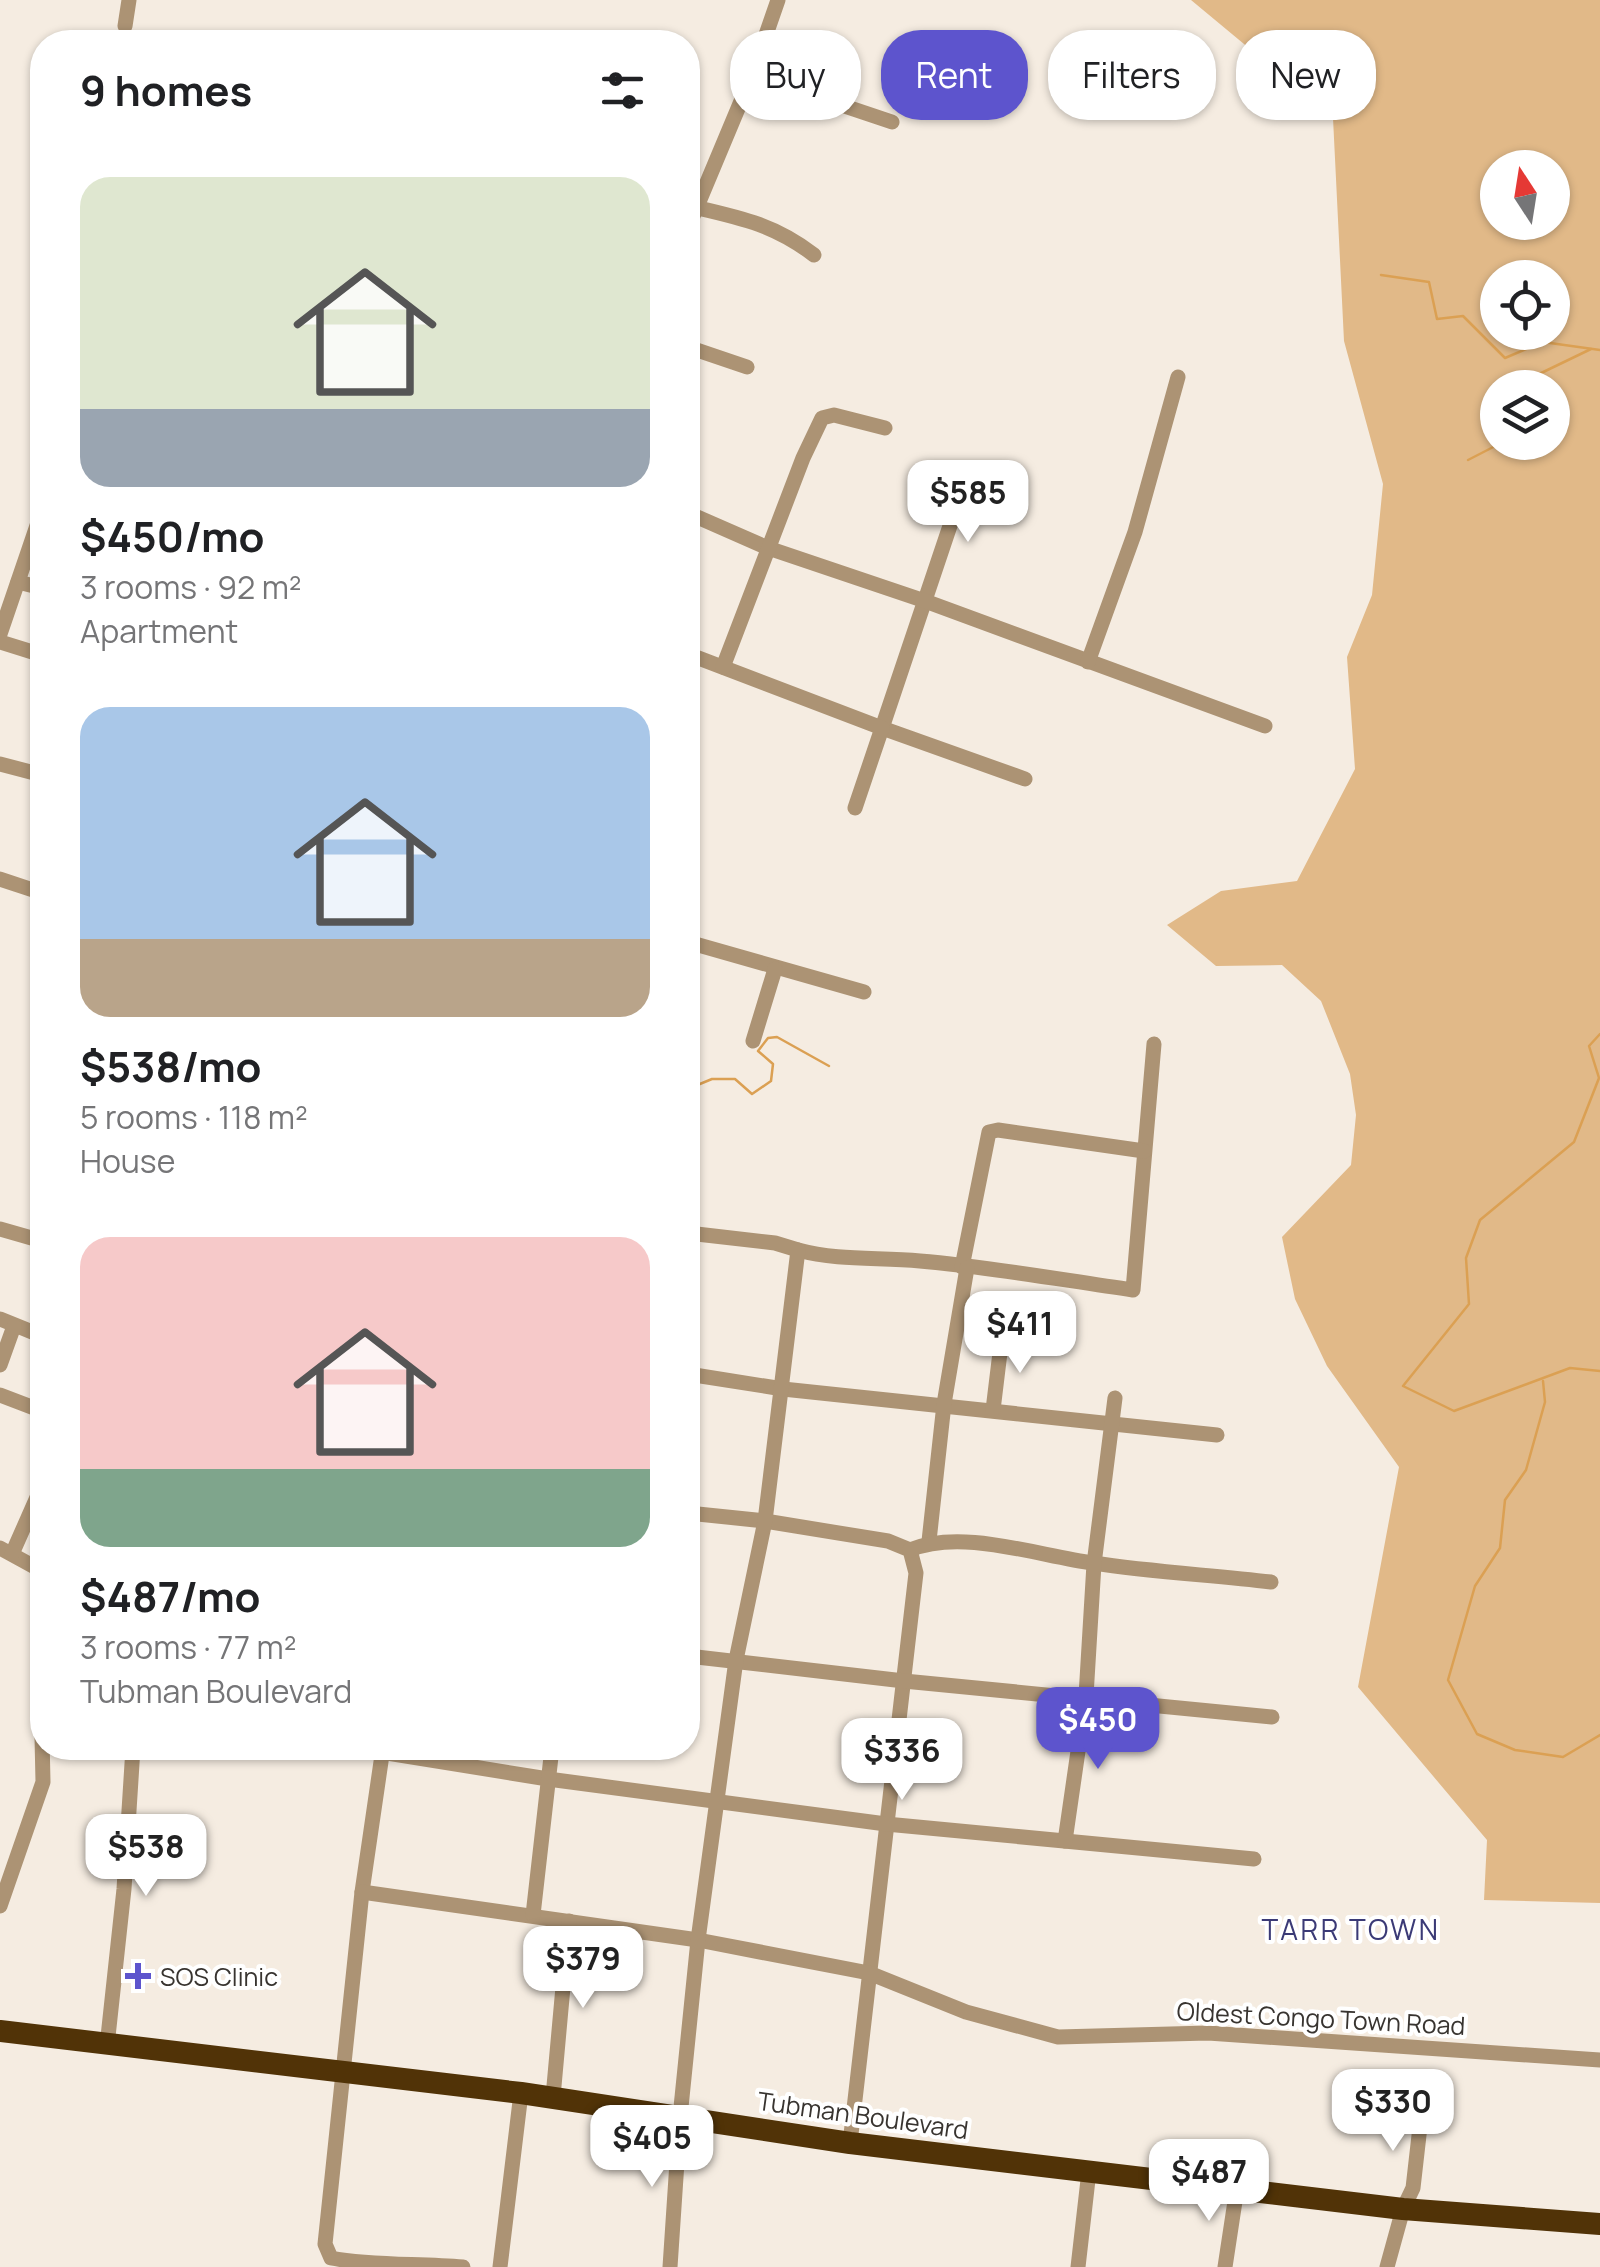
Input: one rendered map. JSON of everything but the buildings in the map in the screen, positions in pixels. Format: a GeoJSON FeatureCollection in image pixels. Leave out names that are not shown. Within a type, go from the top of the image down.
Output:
{"type":"FeatureCollection","features":[{"type":"Feature","properties":{"kind":"highway","name":"Tubman Boulevard"},"geometry":{"type":"LineString","coordinates":[[0,2031],[553,2097],[850,2143],[1089,2172],[1403,2209],[1600,2224]]}},
{"type":"Feature","properties":{"kind":"street"},"geometry":{"type":"LineString","coordinates":[[124,26],[128,0]]}},
{"type":"Feature","properties":{"kind":"street"},"geometry":{"type":"LineString","coordinates":[[768,30],[778,0]]}},
{"type":"Feature","properties":{"kind":"street"},"geometry":{"type":"LineString","coordinates":[[861,112],[892,122]]}},
{"type":"Feature","properties":{"kind":"street"},"geometry":{"type":"LineString","coordinates":[[700,187],[731,120]]}},
{"type":"Feature","properties":{"kind":"street"},"geometry":{"type":"LineString","coordinates":[[700,206],[764,224],[791,237],[814,255]]}},
{"type":"Feature","properties":{"kind":"street"},"geometry":{"type":"LineString","coordinates":[[700,351],[746,368]]}},
{"type":"Feature","properties":{"kind":"street"},"geometry":{"type":"LineString","coordinates":[[1088,662],[1136,532],[1178,377]]}},
{"type":"Feature","properties":{"kind":"street"},"geometry":{"type":"LineString","coordinates":[[722,667],[802,458],[822,418],[834,415],[885,428]]}},
{"type":"Feature","properties":{"kind":"street"},"geometry":{"type":"LineString","coordinates":[[855,808],[971,473]]}},
{"type":"Feature","properties":{"kind":"street"},"geometry":{"type":"LineString","coordinates":[[700,518],[768,548],[926,601],[1265,726]]}},
{"type":"Feature","properties":{"kind":"street"},"geometry":{"type":"LineString","coordinates":[[0,634],[30,546]]}},
{"type":"Feature","properties":{"kind":"street"},"geometry":{"type":"LineString","coordinates":[[18,582],[30,585]]}},
{"type":"Feature","properties":{"kind":"street"},"geometry":{"type":"LineString","coordinates":[[0,642],[30,651]]}},
{"type":"Feature","properties":{"kind":"street"},"geometry":{"type":"LineString","coordinates":[[700,659],[1025,779]]}},
{"type":"Feature","properties":{"kind":"street"},"geometry":{"type":"LineString","coordinates":[[0,764],[30,772]]}},
{"type":"Feature","properties":{"kind":"street"},"geometry":{"type":"LineString","coordinates":[[0,879],[30,889]]}},
{"type":"Feature","properties":{"kind":"street"},"geometry":{"type":"LineString","coordinates":[[700,946],[864,992]]}},
{"type":"Feature","properties":{"kind":"street"},"geometry":{"type":"LineString","coordinates":[[753,1042],[776,969]]}},
{"type":"Feature","properties":{"kind":"street"},"geometry":{"type":"LineString","coordinates":[[700,1234],[775,1243],[828,1258],[920,1261],[1133,1290],[1154,1044]]}},
{"type":"Feature","properties":{"kind":"street"},"geometry":{"type":"LineString","coordinates":[[929,1541],[944,1404],[989,1132],[998,1130],[1144,1151]]}},
{"type":"Feature","properties":{"kind":"street"},"geometry":{"type":"LineString","coordinates":[[0,1229],[30,1238]]}},
{"type":"Feature","properties":{"kind":"street"},"geometry":{"type":"LineString","coordinates":[[670,2267],[698,1940],[736,1660],[765,1521],[798,1250]]}},
{"type":"Feature","properties":{"kind":"street"},"geometry":{"type":"LineString","coordinates":[[0,1365],[7,1322]]}},
{"type":"Feature","properties":{"kind":"street"},"geometry":{"type":"LineString","coordinates":[[993,1410],[1002,1336]]}},
{"type":"Feature","properties":{"kind":"street"},"geometry":{"type":"LineString","coordinates":[[700,1376],[783,1389],[1217,1435]]}},
{"type":"Feature","properties":{"kind":"street"},"geometry":{"type":"LineString","coordinates":[[0,1395],[30,1406]]}},
{"type":"Feature","properties":{"kind":"street"},"geometry":{"type":"LineString","coordinates":[[1065,1841],[1086,1696],[1094,1564],[1115,1398]]}},
{"type":"Feature","properties":{"kind":"street"},"geometry":{"type":"LineString","coordinates":[[30,1513],[6,1551],[30,1564]]}},
{"type":"Feature","properties":{"kind":"street"},"geometry":{"type":"LineString","coordinates":[[700,1514],[888,1541],[910,1550],[929,1541],[966,1542],[1094,1564],[1271,1582]]}},
{"type":"Feature","properties":{"kind":"street"},"geometry":{"type":"LineString","coordinates":[[850,2143],[916,1573],[910,1550]]}},
{"type":"Feature","properties":{"kind":"street"},"geometry":{"type":"LineString","coordinates":[[700,1657],[1272,1717]]}},
{"type":"Feature","properties":{"kind":"street"},"geometry":{"type":"LineString","coordinates":[[0,1906],[43,1782],[42,1760]]}},
{"type":"Feature","properties":{"kind":"street"},"geometry":{"type":"LineString","coordinates":[[107,2046],[133,1760]]}},
{"type":"Feature","properties":{"kind":"street"},"geometry":{"type":"LineString","coordinates":[[381,1760],[362,1892],[335,2166],[324,2232],[330,2258],[362,2264],[410,2262],[463,2267]]}},
{"type":"Feature","properties":{"kind":"street"},"geometry":{"type":"LineString","coordinates":[[439,1760],[548,1779],[886,1824],[1254,1859]]}},
{"type":"Feature","properties":{"kind":"street"},"geometry":{"type":"LineString","coordinates":[[533,1915],[550,1760]]}},
{"type":"Feature","properties":{"kind":"street","name":"Oldest Congo Town Road"},"geometry":{"type":"LineString","coordinates":[[362,1892],[698,1940],[869,1973],[966,2012],[1058,2038],[1208,2033],[1600,2060]]}},
{"type":"Feature","properties":{"kind":"street"},"geometry":{"type":"LineString","coordinates":[[553,2097],[569,1922]]}},
{"type":"Feature","properties":{"kind":"street"},"geometry":{"type":"LineString","coordinates":[[500,2267],[521,2093]]}},
{"type":"Feature","properties":{"kind":"street"},"geometry":{"type":"LineString","coordinates":[[1387,2267],[1412,2188],[1422,2109]]}},
{"type":"Feature","properties":{"kind":"street"},"geometry":{"type":"LineString","coordinates":[[1078,2267],[1089,2172]]}},
{"type":"Feature","properties":{"kind":"street"},"geometry":{"type":"LineString","coordinates":[[1224,2267],[1237,2188]]}},
{"type":"Feature","properties":{"kind":"shaded area"},"geometry":{"type":"Polygon","coordinates":[[[1191,0],[1600,0],[1600,1903],[1484,1900],[1487,1840],[1358,1687],[1399,1467],[1327,1366],[1295,1299],[1282,1237],[1351,1165],[1356,1115],[1350,1074],[1321,1001],[1282,965],[1216,966],[1167,925],[1221,891],[1297,881],[1355,769],[1347,657],[1372,595],[1383,484],[1344,341],[1333,120],[1376,120],[1376,30],[1236,30],[1236,37],[1191,0]]]}},
{"type":"Feature","properties":{"kind":"waterway"},"geometry":{"type":"LineString","coordinates":[[1381,275],[1429,282],[1437,319],[1463,316],[1505,358],[1543,342],[1600,350]]}},
{"type":"Feature","properties":{"kind":"waterway"},"geometry":{"type":"LineString","coordinates":[[1547,370],[1591,349]]}},
{"type":"Feature","properties":{"kind":"waterway"},"geometry":{"type":"LineString","coordinates":[[1468,460],[1480,454]]}},
{"type":"Feature","properties":{"kind":"waterway"},"geometry":{"type":"LineString","coordinates":[[1600,1034],[1589,1046],[1599,1078],[1574,1142],[1480,1220],[1466,1258],[1469,1304],[1403,1386],[1454,1411],[1570,1368],[1600,1371]]}},
{"type":"Feature","properties":{"kind":"waterway"},"geometry":{"type":"LineString","coordinates":[[700,1084],[712,1079],[735,1079],[752,1094],[771,1081],[773,1064],[758,1051],[768,1038],[777,1037],[829,1066]]}},
{"type":"Feature","properties":{"kind":"waterway"},"geometry":{"type":"LineString","coordinates":[[1543,1381],[1545,1402],[1526,1470],[1505,1500],[1500,1548],[1475,1586],[1448,1680],[1477,1734],[1515,1750],[1563,1757],[1600,1735]]}},
{"type":"Feature","properties":{"kind":"place","name":"SOS Clinic"},"geometry":{"type":"Point","coordinates":[138,1976]}},
{"type":"Feature","properties":{"kind":"district","name":"TARR TOWN"},"geometry":{"type":"Point","coordinates":[1351,1929]}}]}
